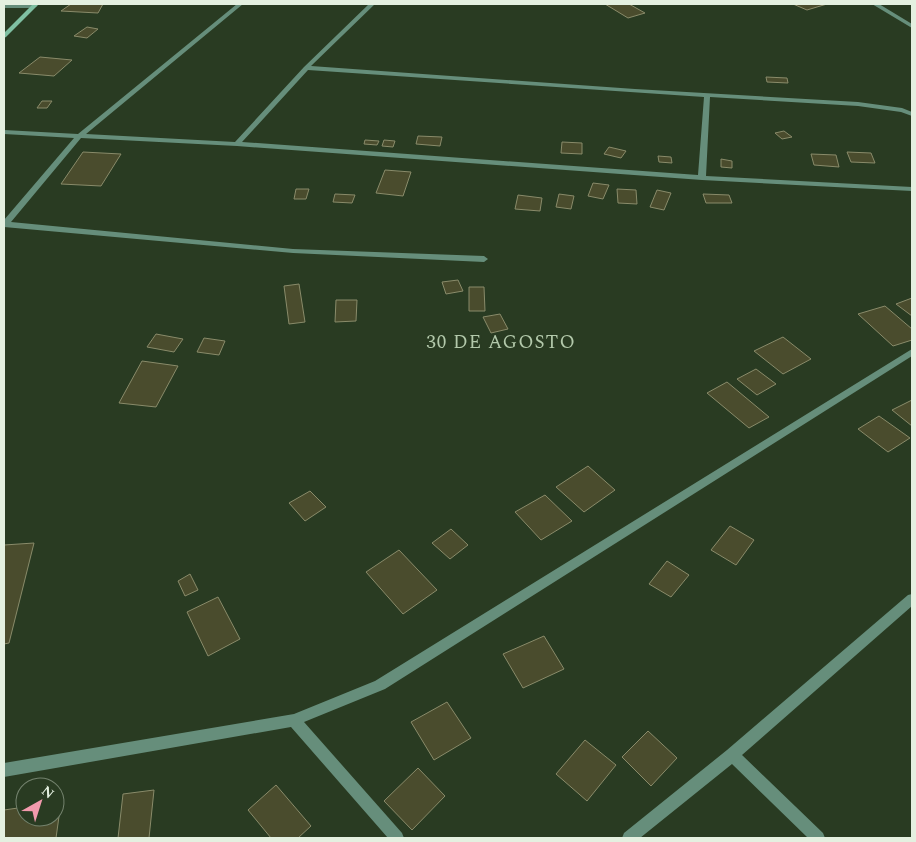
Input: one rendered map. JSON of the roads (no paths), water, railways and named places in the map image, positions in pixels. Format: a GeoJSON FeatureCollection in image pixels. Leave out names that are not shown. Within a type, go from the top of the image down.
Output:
{"type":"FeatureCollection","features":[{"type":"Feature","properties":{"kind":"street"},"geometry":{"type":"LineString","coordinates":[[4,224],[79,136],[240,4]]}},
{"type":"Feature","properties":{"kind":"street"},"geometry":{"type":"LineString","coordinates":[[237,144],[306,68],[372,4]]}},
{"type":"Feature","properties":{"kind":"street"},"geometry":{"type":"LineString","coordinates":[[875,4],[912,26]]}},
{"type":"Feature","properties":{"kind":"street"},"geometry":{"type":"LineString","coordinates":[[4,6],[35,5]]}},
{"type":"Feature","properties":{"kind":"street"},"geometry":{"type":"LineString","coordinates":[[4,36],[35,5]]}},
{"type":"Feature","properties":{"kind":"street"},"geometry":{"type":"LineString","coordinates":[[306,68],[858,104],[896,109],[912,114]]}},
{"type":"Feature","properties":{"kind":"street"},"geometry":{"type":"LineString","coordinates":[[702,178],[707,95]]}},
{"type":"Feature","properties":{"kind":"street"},"geometry":{"type":"LineString","coordinates":[[4,132],[237,144],[702,178],[912,189]]}},
{"type":"Feature","properties":{"kind":"street"},"geometry":{"type":"LineString","coordinates":[[4,224],[293,251],[484,259]]}},
{"type":"Feature","properties":{"kind":"street"},"geometry":{"type":"LineString","coordinates":[[4,770],[294,720],[380,685],[912,352]]}},
{"type":"Feature","properties":{"kind":"street"},"geometry":{"type":"LineString","coordinates":[[629,838],[732,755],[912,599]]}},
{"type":"Feature","properties":{"kind":"street"},"geometry":{"type":"LineString","coordinates":[[294,720],[398,838]]}},
{"type":"Feature","properties":{"kind":"street"},"geometry":{"type":"LineString","coordinates":[[732,755],[818,838]]}},
{"type":"Feature","properties":{"kind":"district","name":"30 DE AGOSTO"},"geometry":{"type":"Point","coordinates":[501,341]}}]}
